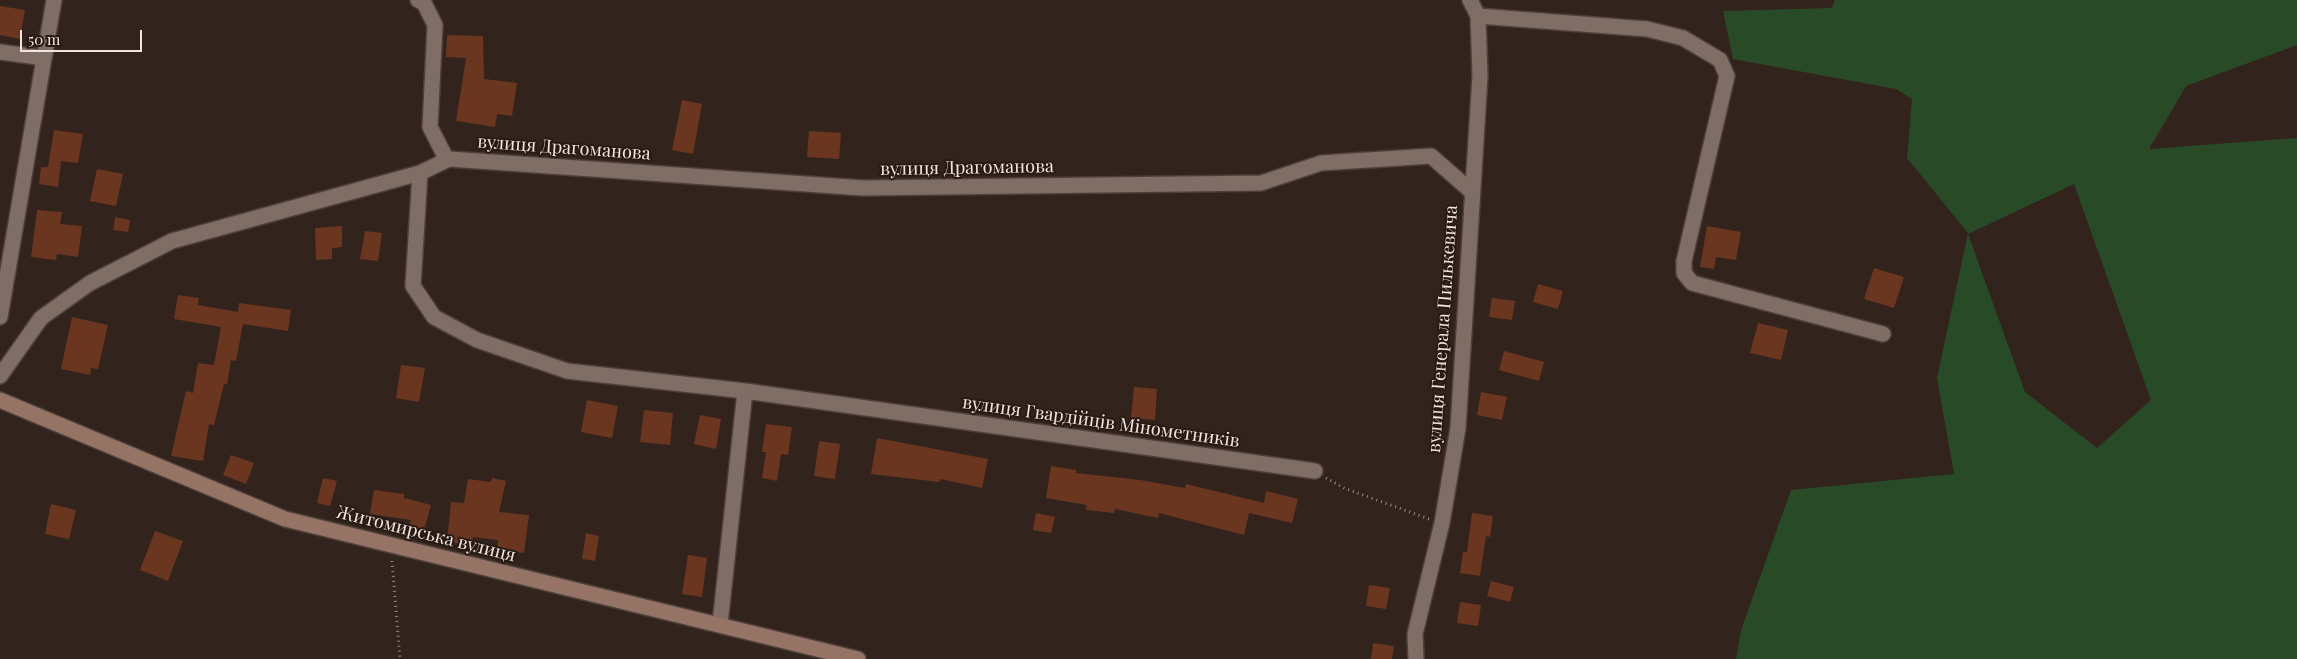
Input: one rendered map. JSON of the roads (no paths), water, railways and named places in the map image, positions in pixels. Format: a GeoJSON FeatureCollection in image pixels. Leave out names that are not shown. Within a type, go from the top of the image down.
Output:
{"type":"FeatureCollection","features":[{"type":"Feature","properties":{"kind":"main road","name":"Житомирська вулиця"},"geometry":{"type":"LineString","coordinates":[[0,400],[285,519],[858,659]]}},
{"type":"Feature","properties":{"kind":"street"},"geometry":{"type":"LineString","coordinates":[[0,317],[54,0]]}},
{"type":"Feature","properties":{"kind":"street"},"geometry":{"type":"LineString","coordinates":[[418,0],[424,3],[435,25],[430,127],[447,160]]}},
{"type":"Feature","properties":{"kind":"street","name":"вулиця Генерала Пилькевича"},"geometry":{"type":"LineString","coordinates":[[1416,659],[1415,634],[1442,523],[1458,428],[1480,76],[1478,16],[1470,0]]}},
{"type":"Feature","properties":{"kind":"street"},"geometry":{"type":"LineString","coordinates":[[1478,16],[1647,29],[1682,38],[1720,60],[1727,76],[1684,261],[1684,273],[1692,283],[1883,334]]}},
{"type":"Feature","properties":{"kind":"street"},"geometry":{"type":"LineString","coordinates":[[0,52],[44,58]]}},
{"type":"Feature","properties":{"kind":"street","name":"вулиця Драгоманова"},"geometry":{"type":"LineString","coordinates":[[0,376],[41,318],[90,283],[172,241],[420,173],[447,160],[863,188],[1262,183],[1321,163],[1432,156],[1472,192]]}},
{"type":"Feature","properties":{"kind":"street","name":"вулиця Гвардійців Мінометників"},"geometry":{"type":"LineString","coordinates":[[420,173],[413,286],[434,317],[477,340],[567,371],[745,391],[1315,471]]}},
{"type":"Feature","properties":{"kind":"street"},"geometry":{"type":"LineString","coordinates":[[720,624],[745,391]]}}]}
